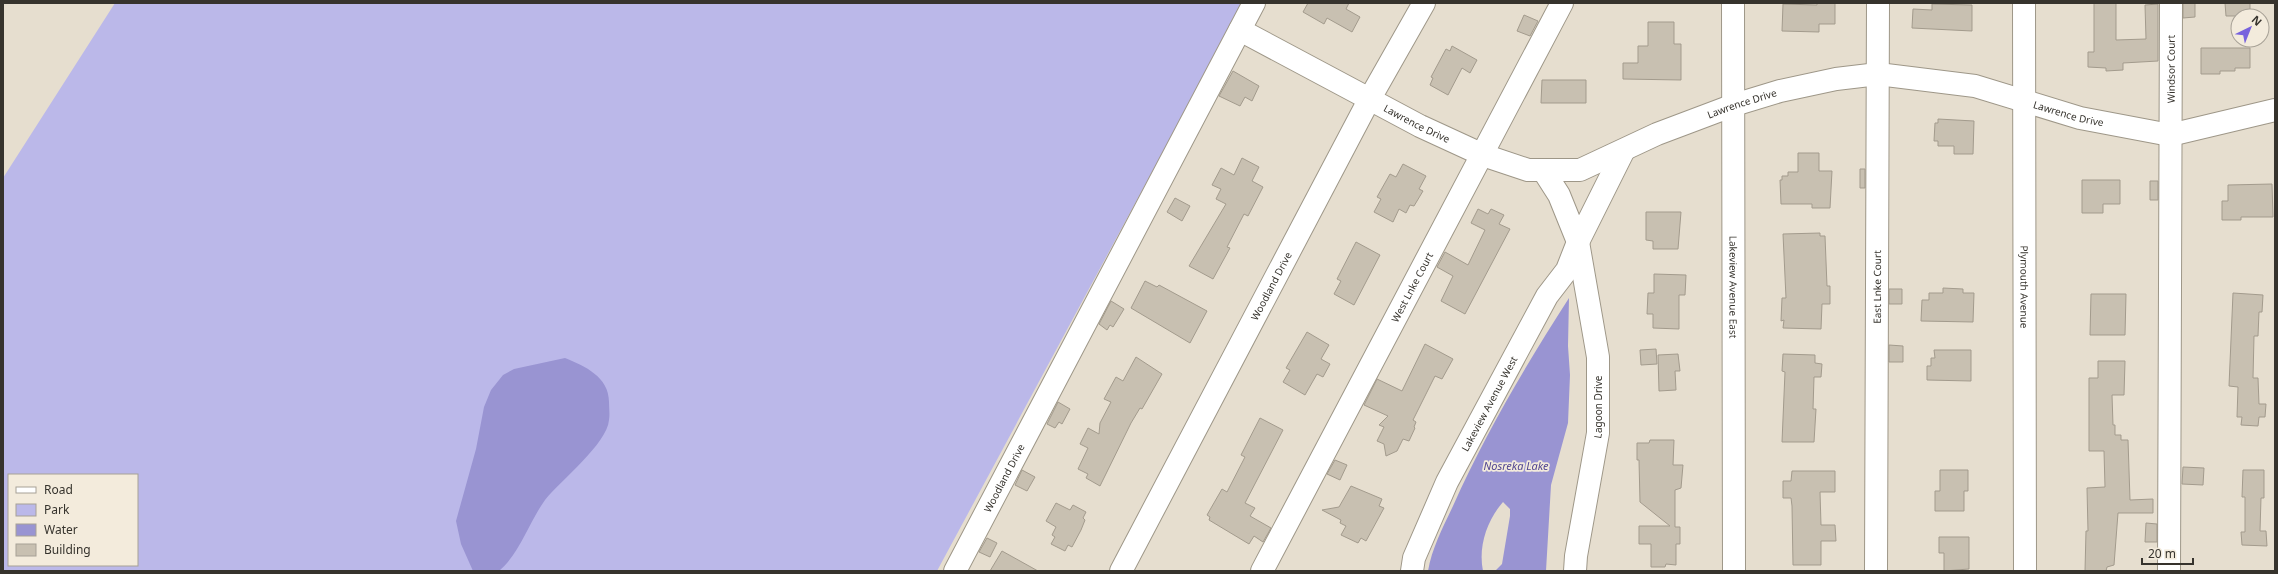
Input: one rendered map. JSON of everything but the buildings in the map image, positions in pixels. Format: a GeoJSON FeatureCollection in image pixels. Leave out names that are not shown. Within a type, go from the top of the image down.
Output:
{"type":"FeatureCollection","features":[{"type":"Feature","properties":{"kind":"street","name":"Woodland Drive"},"geometry":{"type":"LineString","coordinates":[[956,571],[1254,3]]}},
{"type":"Feature","properties":{"kind":"street","name":"Woodland Drive"},"geometry":{"type":"LineString","coordinates":[[1121,571],[1369,100],[1424,3]]}},
{"type":"Feature","properties":{"kind":"street","name":"West Lnke Court"},"geometry":{"type":"LineString","coordinates":[[1262,571],[1562,3]]}},
{"type":"Feature","properties":{"kind":"street","name":"Lakeview Avenue East"},"geometry":{"type":"LineString","coordinates":[[1733,3],[1734,105],[1732,359],[1734,571]]}},
{"type":"Feature","properties":{"kind":"street","name":"East Lnke Court"},"geometry":{"type":"LineString","coordinates":[[1876,571],[1878,3]]}},
{"type":"Feature","properties":{"kind":"street","name":"Plymouth Avenue"},"geometry":{"type":"LineString","coordinates":[[2024,3],[2025,571]]}},
{"type":"Feature","properties":{"kind":"street","name":"Windsor Court"},"geometry":{"type":"LineString","coordinates":[[2169,571],[2171,3]]}},
{"type":"Feature","properties":{"kind":"street","name":"Lawrence Drive"},"geometry":{"type":"LineString","coordinates":[[1240,30],[1369,100],[1483,155],[1528,170],[1580,170],[1623,152],[1657,134],[1734,105],[1780,91],[1836,79],[1878,74],[1975,86],[2080,118],[2170,136],[2275,110]]}},
{"type":"Feature","properties":{"kind":"street"},"geometry":{"type":"LineString","coordinates":[[1578,242],[1623,152]]}},
{"type":"Feature","properties":{"kind":"street","name":"Lagoon Drive"},"geometry":{"type":"LineString","coordinates":[[1544,170],[1559,195],[1578,242],[1598,357],[1598,433],[1587,502],[1576,556],[1575,571]]}},
{"type":"Feature","properties":{"kind":"street","name":"Lakeview Avenue West"},"geometry":{"type":"LineString","coordinates":[[1412,571],[1414,558],[1447,482],[1546,296],[1567,270],[1578,242]]}},
{"type":"Feature","properties":{"kind":"green space"},"geometry":{"type":"Polygon","coordinates":[[[115,3],[1243,3],[937,571],[3,571],[3,178],[115,3]]]}},
{"type":"Feature","properties":{"kind":"water","name":"Nosreka Lake"},"geometry":{"type":"Polygon","coordinates":[[[1569,298],[1568,346],[1570,375],[1568,423],[1551,485],[1546,571],[1495,571],[1502,564],[1510,516],[1510,509],[1503,502],[1492,517],[1485,534],[1482,553],[1483,571],[1428,571],[1438,538],[1465,479],[1492,426],[1569,298]]]}},
{"type":"Feature","properties":{"kind":"water"},"geometry":{"type":"Polygon","coordinates":[[[565,358],[588,369],[600,379],[605,386],[608,393],[609,402],[609,420],[606,430],[592,451],[545,500],[519,546],[506,564],[499,571],[473,571],[461,544],[456,521],[476,449],[484,407],[491,390],[503,375],[514,369],[565,358]]]}}]}
